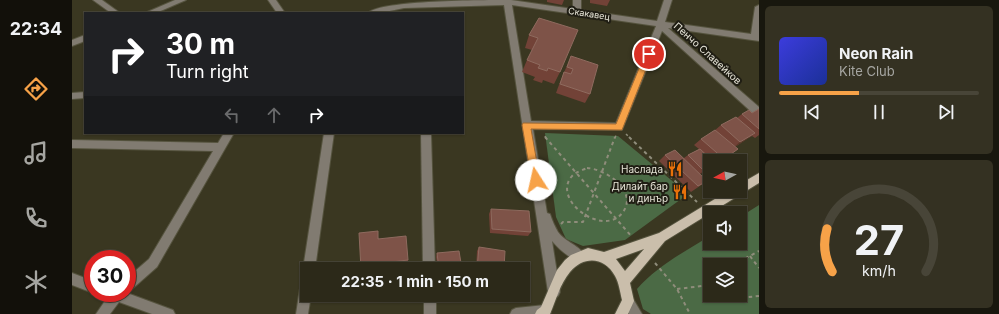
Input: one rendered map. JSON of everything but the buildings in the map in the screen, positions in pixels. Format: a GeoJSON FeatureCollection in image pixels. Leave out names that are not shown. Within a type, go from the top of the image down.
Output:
{"type":"FeatureCollection","features":[{"type":"Feature","properties":{"kind":"main road"},"geometry":{"type":"LineString","coordinates":[[747,185],[759,178]]}},
{"type":"Feature","properties":{"kind":"main road"},"geometry":{"type":"LineString","coordinates":[[714,206],[726,198]]}},
{"type":"Feature","properties":{"kind":"main road"},"geometry":{"type":"LineString","coordinates":[[606,257],[643,249],[703,213]]}},
{"type":"Feature","properties":{"kind":"main road"},"geometry":{"type":"LineString","coordinates":[[624,281],[643,249]]}},
{"type":"Feature","properties":{"kind":"main road"},"geometry":{"type":"LineString","coordinates":[[543,312],[568,265],[579,256],[590,253],[606,257],[615,264],[624,281],[628,301],[621,314]]}},
{"type":"Feature","properties":{"kind":"street"},"geometry":{"type":"LineString","coordinates":[[96,0],[114,12]]}},
{"type":"Feature","properties":{"kind":"street"},"geometry":{"type":"LineString","coordinates":[[152,12],[182,0]]}},
{"type":"Feature","properties":{"kind":"street"},"geometry":{"type":"LineString","coordinates":[[272,0],[280,12]]}},
{"type":"Feature","properties":{"kind":"street"},"geometry":{"type":"LineString","coordinates":[[577,0],[577,12]]}},
{"type":"Feature","properties":{"kind":"street"},"geometry":{"type":"LineString","coordinates":[[531,125],[619,127],[660,25],[668,0]]}},
{"type":"Feature","properties":{"kind":"street"},"geometry":{"type":"LineString","coordinates":[[507,1],[531,125],[541,207],[554,292]]}},
{"type":"Feature","properties":{"kind":"street","name":"Скакавец"},"geometry":{"type":"LineString","coordinates":[[375,12],[403,3],[423,9],[507,1],[660,25],[757,37]]}},
{"type":"Feature","properties":{"kind":"street"},"geometry":{"type":"LineString","coordinates":[[757,37],[759,7]]}},
{"type":"Feature","properties":{"kind":"street","name":"Пенчо Славейков"},"geometry":{"type":"LineString","coordinates":[[660,25],[759,113]]}},
{"type":"Feature","properties":{"kind":"street"},"geometry":{"type":"LineString","coordinates":[[72,43],[84,38]]}},
{"type":"Feature","properties":{"kind":"street"},"geometry":{"type":"LineString","coordinates":[[72,96],[84,95]]}},
{"type":"Feature","properties":{"kind":"street"},"geometry":{"type":"LineString","coordinates":[[136,278],[153,263],[228,134]]}},
{"type":"Feature","properties":{"kind":"street"},"geometry":{"type":"LineString","coordinates":[[310,262],[329,134]]}},
{"type":"Feature","properties":{"kind":"street"},"geometry":{"type":"LineString","coordinates":[[426,134],[429,262]]}},
{"type":"Feature","properties":{"kind":"street"},"geometry":{"type":"LineString","coordinates":[[72,144],[221,147]]}},
{"type":"Feature","properties":{"kind":"street"},"geometry":{"type":"LineString","coordinates":[[541,207],[554,236],[565,247],[579,256]]}},
{"type":"Feature","properties":{"kind":"street"},"geometry":{"type":"LineString","coordinates":[[72,279],[84,284]]}},
{"type":"Feature","properties":{"kind":"street"},"geometry":{"type":"LineString","coordinates":[[628,301],[636,314]]}},
{"type":"Feature","properties":{"kind":"street"},"geometry":{"type":"LineString","coordinates":[[102,314],[110,302]]}},
{"type":"Feature","properties":{"kind":"street"},"geometry":{"type":"LineString","coordinates":[[136,302],[169,314]]}},
{"type":"Feature","properties":{"kind":"street"},"geometry":{"type":"LineString","coordinates":[[302,314],[304,302]]}},
{"type":"Feature","properties":{"kind":"street"},"geometry":{"type":"LineString","coordinates":[[430,302],[430,314]]}},
{"type":"Feature","properties":{"kind":"street"},"geometry":{"type":"LineString","coordinates":[[516,314],[543,312]]}},
{"type":"Feature","properties":{"kind":"path"},"geometry":{"type":"LineString","coordinates":[[531,125],[576,172],[678,289],[690,314]]}},
{"type":"Feature","properties":{"kind":"path"},"geometry":{"type":"LineString","coordinates":[[551,230],[563,222],[583,222],[619,127],[703,208]]}},
{"type":"Feature","properties":{"kind":"path"},"geometry":{"type":"LineString","coordinates":[[587,168],[603,171],[614,178],[621,185],[626,193],[627,202],[624,210],[616,218],[601,221],[585,216],[574,206],[569,198],[567,189],[568,181],[576,172],[587,168]]}},
{"type":"Feature","properties":{"kind":"path"},"geometry":{"type":"LineString","coordinates":[[746,258],[759,251]]}},
{"type":"Feature","properties":{"kind":"path"},"geometry":{"type":"LineString","coordinates":[[750,256],[759,268]]}},
{"type":"Feature","properties":{"kind":"path"},"geometry":{"type":"LineString","coordinates":[[678,289],[703,287]]}},
{"type":"Feature","properties":{"kind":"path"},"geometry":{"type":"LineString","coordinates":[[747,297],[759,296]]}},
{"type":"Feature","properties":{"kind":"green space"},"geometry":{"type":"Polygon","coordinates":[[[545,133],[618,136],[688,194],[625,240],[583,246],[566,239],[556,217],[545,133]]]}},
{"type":"Feature","properties":{"kind":"green space"},"geometry":{"type":"Polygon","coordinates":[[[759,205],[759,314],[651,314],[643,309],[637,289],[653,273],[703,240],[703,250],[747,250],[747,213],[759,205]]]}},
{"type":"Feature","properties":{"kind":"place","name":"Наслада"},"geometry":{"type":"Point","coordinates":[675,169]}},
{"type":"Feature","properties":{"kind":"place","name":"Дилайт бар и динър"},"geometry":{"type":"Point","coordinates":[680,192]}},
{"type":"Feature","properties":{"kind":"route"},"geometry":{"type":"LineString","coordinates":[[536,180],[526,125],[619,127],[649,54]]}}]}
